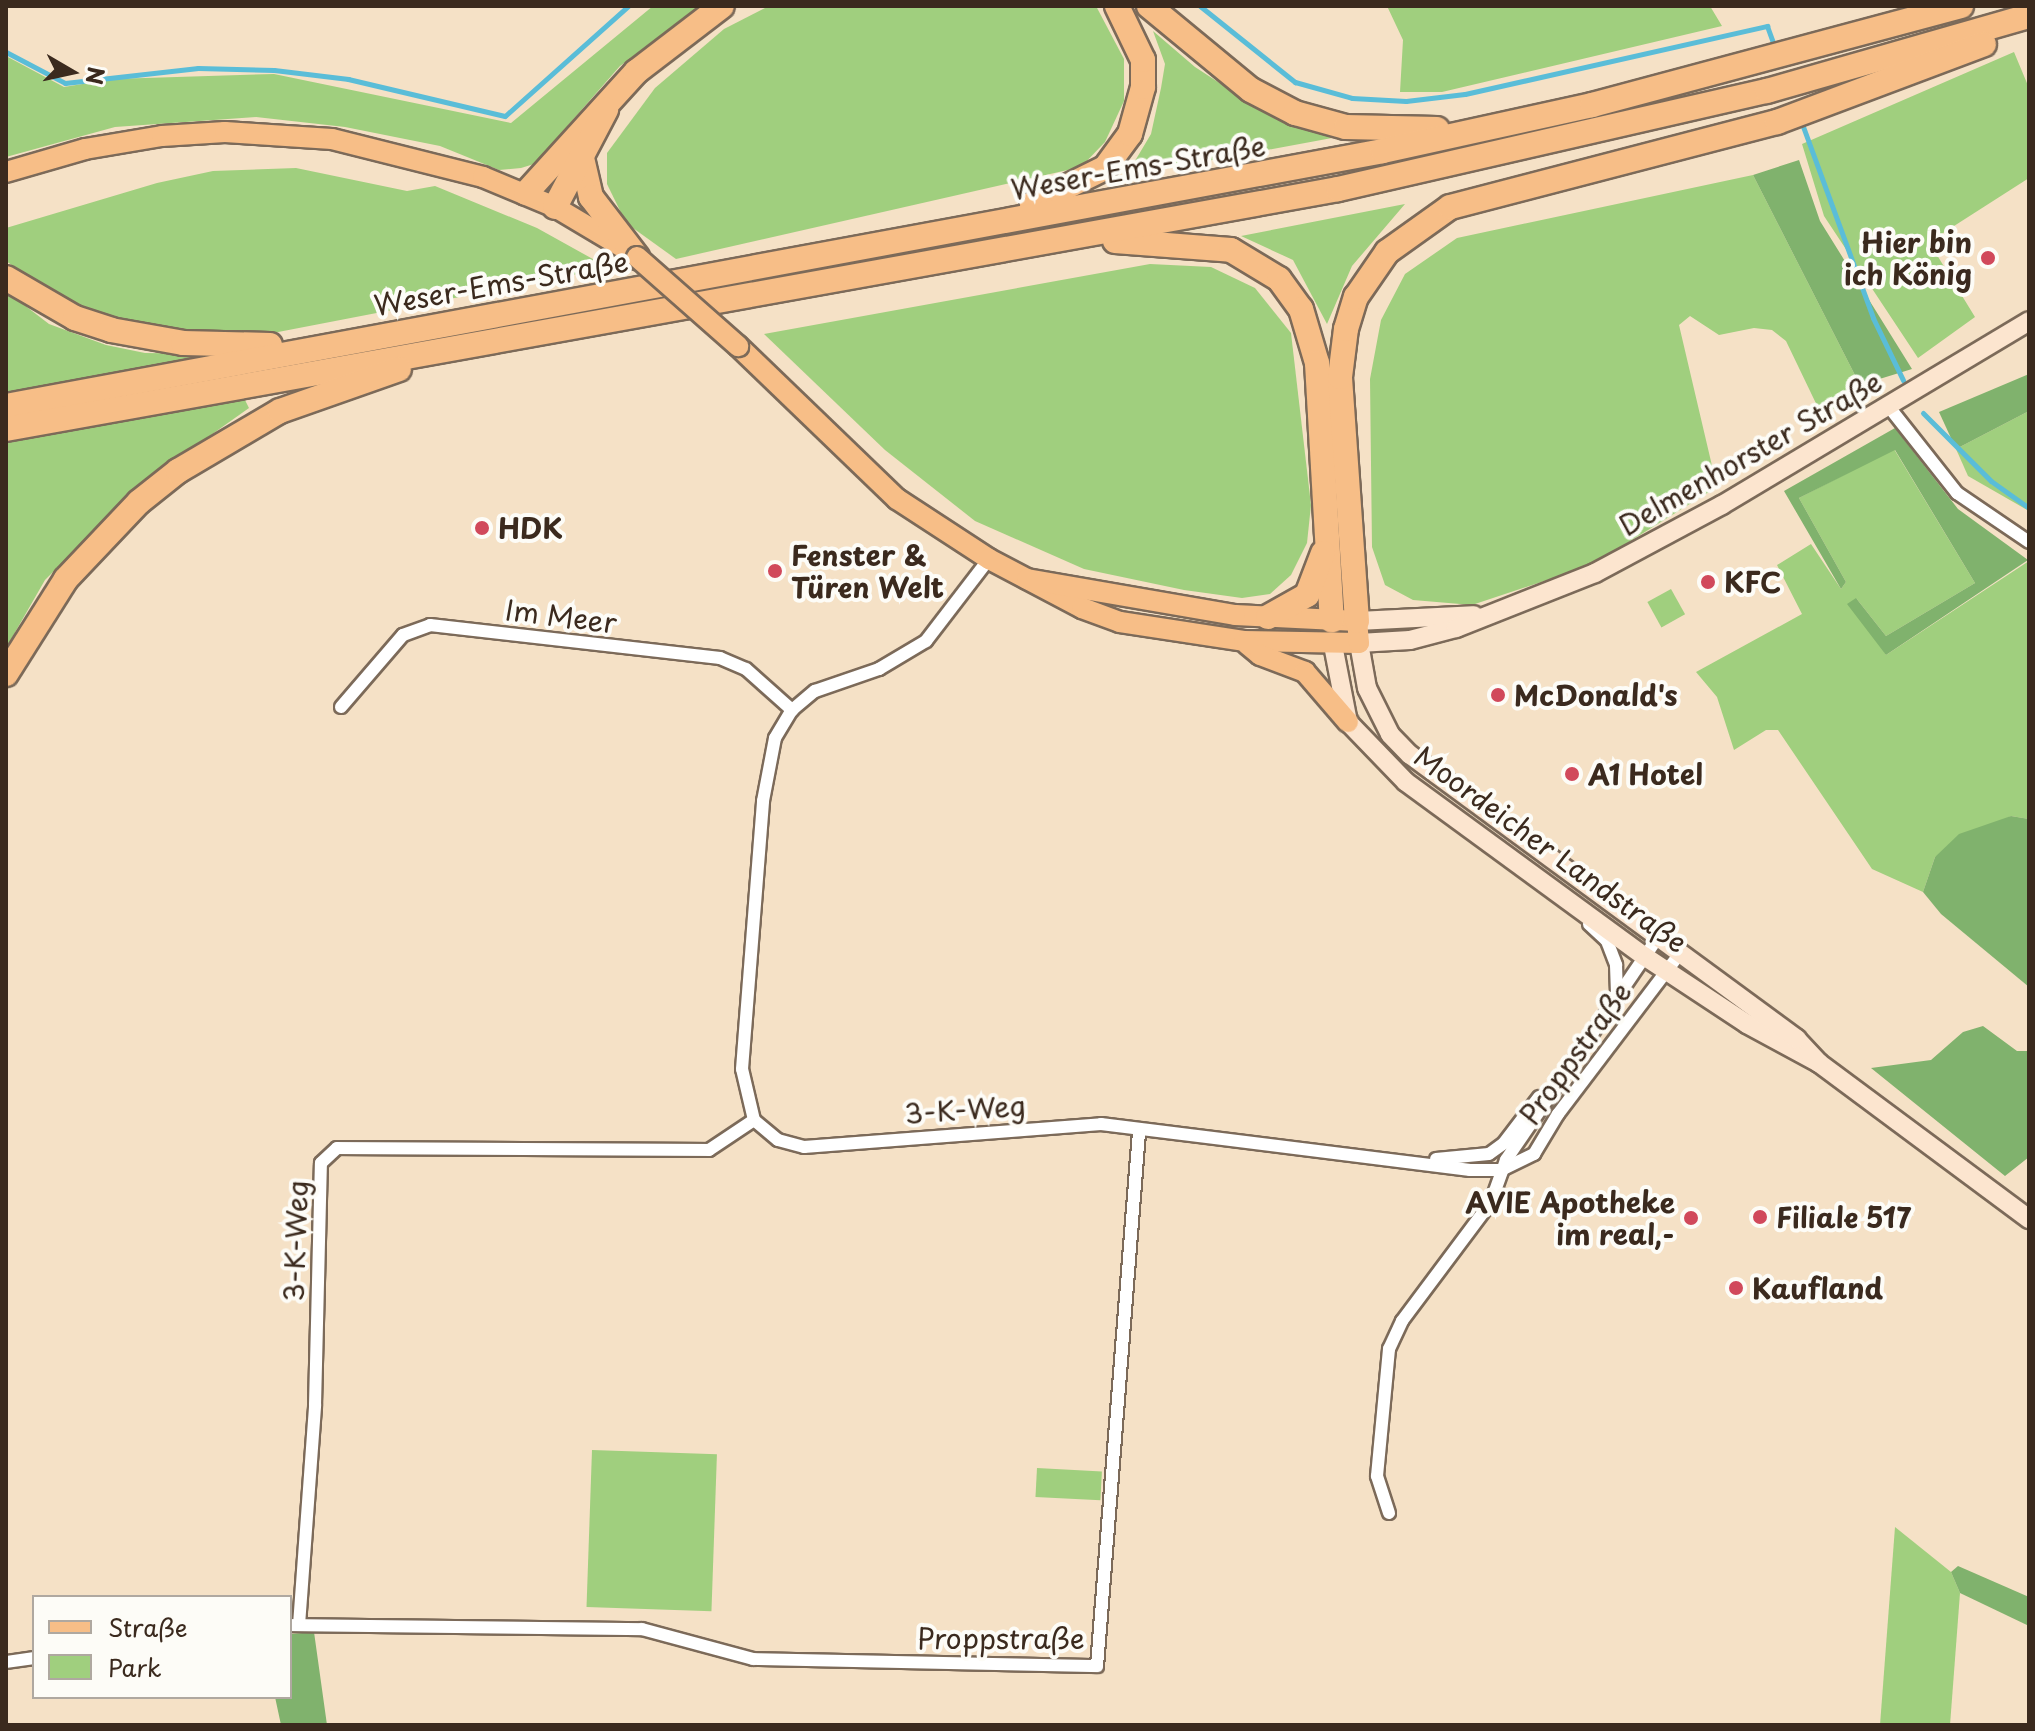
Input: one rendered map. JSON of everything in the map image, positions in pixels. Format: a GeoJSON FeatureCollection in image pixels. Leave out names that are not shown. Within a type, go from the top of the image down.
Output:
{"type":"FeatureCollection","features":[{"type":"Feature","properties":{"kind":"highway"},"geometry":{"type":"LineString","coordinates":[[526,193],[636,72],[722,6]]}},
{"type":"Feature","properties":{"kind":"highway"},"geometry":{"type":"LineString","coordinates":[[975,227],[1065,192],[1105,168],[1119,152],[1137,113],[1143,60],[1117,6]]}},
{"type":"Feature","properties":{"kind":"highway"},"geometry":{"type":"LineString","coordinates":[[1149,6],[1251,90],[1295,113],[1375,131],[1471,132]]}},
{"type":"Feature","properties":{"kind":"highway","name":"Weser-Ems-Straße"},"geometry":{"type":"LineString","coordinates":[[317,346],[975,227],[1471,132],[1793,54],[1961,6]]}},
{"type":"Feature","properties":{"kind":"highway","name":"Weser-Ems-Straße"},"geometry":{"type":"LineString","coordinates":[[438,354],[1478,160],[1767,91],[2029,16]]}},
{"type":"Feature","properties":{"kind":"highway"},"geometry":{"type":"LineString","coordinates":[[1358,632],[1340,377],[1346,329],[1356,297],[1387,252],[1450,207],[1777,122],[2029,27]]}},
{"type":"Feature","properties":{"kind":"highway"},"geometry":{"type":"LineString","coordinates":[[555,207],[609,100]]}},
{"type":"Feature","properties":{"kind":"highway"},"geometry":{"type":"LineString","coordinates":[[582,158],[591,197],[637,257]]}},
{"type":"Feature","properties":{"kind":"highway"},"geometry":{"type":"LineString","coordinates":[[1072,238],[1206,244],[1252,259],[1279,279],[1301,309],[1317,363],[1332,633]]}},
{"type":"Feature","properties":{"kind":"highway"},"geometry":{"type":"LineString","coordinates":[[6,278],[75,318],[147,339],[317,346]]}},
{"type":"Feature","properties":{"kind":"highway"},"geometry":{"type":"LineString","coordinates":[[6,406],[317,346]]}},
{"type":"Feature","properties":{"kind":"highway"},"geometry":{"type":"LineString","coordinates":[[6,429],[347,365],[438,354]]}},
{"type":"Feature","properties":{"kind":"highway"},"geometry":{"type":"LineString","coordinates":[[6,674],[66,579],[139,502],[178,471],[280,411],[438,354]]}},
{"type":"Feature","properties":{"kind":"highway"},"geometry":{"type":"LineString","coordinates":[[1268,617],[1307,595],[1328,545]]}},
{"type":"Feature","properties":{"kind":"main road"},"geometry":{"type":"LineString","coordinates":[[6,172],[44,159],[162,136],[286,134],[360,144],[446,164],[526,193]]}},
{"type":"Feature","properties":{"kind":"main road","name":"Delmenhorster Straße"},"geometry":{"type":"LineString","coordinates":[[526,193],[637,257],[738,346],[855,464],[897,499],[989,559],[1120,622],[1244,641],[1358,632],[1489,614],[1595,573],[1683,527],[2029,321]]}},
{"type":"Feature","properties":{"kind":"main road","name":"Delmenhorster Straße"},"geometry":{"type":"LineString","coordinates":[[1027,579],[1165,606],[1268,617],[1332,633]]}},
{"type":"Feature","properties":{"kind":"main road","name":"Moordeicher Landstraße"},"geometry":{"type":"LineString","coordinates":[[1358,632],[1367,688],[1390,734],[1410,755],[1797,1039],[1819,1063]]}},
{"type":"Feature","properties":{"kind":"main road"},"geometry":{"type":"LineString","coordinates":[[1332,633],[1348,722]]}},
{"type":"Feature","properties":{"kind":"main road"},"geometry":{"type":"LineString","coordinates":[[1244,641],[1260,655],[1305,672],[1348,722]]}},
{"type":"Feature","properties":{"kind":"main road","name":"Moordeicher Landstraße"},"geometry":{"type":"LineString","coordinates":[[1348,722],[1406,782],[1644,956],[1747,1024],[1819,1063],[2029,1219]]}},
{"type":"Feature","properties":{"kind":"street"},"geometry":{"type":"LineString","coordinates":[[1889,407],[1957,493],[2029,542]]}},
{"type":"Feature","properties":{"kind":"street"},"geometry":{"type":"LineString","coordinates":[[754,1120],[742,1069],[765,777],[775,738],[792,710],[815,691],[879,669],[926,641],[989,559]]}},
{"type":"Feature","properties":{"kind":"street","name":"Im Meer"},"geometry":{"type":"LineString","coordinates":[[341,707],[403,635],[430,625],[720,658],[746,669],[792,710]]}},
{"type":"Feature","properties":{"kind":"street","name":"Proppstraße"},"geometry":{"type":"LineString","coordinates":[[1585,912],[1589,925],[1607,941],[1616,965],[1617,999]]}},
{"type":"Feature","properties":{"kind":"street","name":"Proppstraße"},"geometry":{"type":"LineString","coordinates":[[1389,1513],[1377,1476],[1389,1349],[1402,1321],[1491,1202],[1501,1170],[1552,1090],[1658,937]]}},
{"type":"Feature","properties":{"kind":"street","name":"Proppstraße"},"geometry":{"type":"LineString","coordinates":[[1501,1170],[1534,1154],[1665,968],[1680,953]]}},
{"type":"Feature","properties":{"kind":"street","name":"Proppstraße"},"geometry":{"type":"LineString","coordinates":[[1489,1154],[1504,1143],[1543,1091],[1552,1090]]}},
{"type":"Feature","properties":{"kind":"street","name":"3-K-Weg"},"geometry":{"type":"LineString","coordinates":[[294,1625],[315,1405],[321,1163],[337,1148],[709,1150],[754,1120],[778,1140],[804,1147],[1067,1126],[1116,1125],[1139,1132]]}},
{"type":"Feature","properties":{"kind":"street"},"geometry":{"type":"LineString","coordinates":[[1139,1132],[1501,1170]]}},
{"type":"Feature","properties":{"kind":"street","name":"Proppstraße"},"geometry":{"type":"LineString","coordinates":[[294,1625],[642,1629],[753,1659],[1097,1666],[1139,1132]]}},
{"type":"Feature","properties":{"kind":"street"},"geometry":{"type":"LineString","coordinates":[[1417,1160],[1489,1154],[1501,1170]]}},
{"type":"Feature","properties":{"kind":"street"},"geometry":{"type":"LineString","coordinates":[[9,1662],[32,1658]]}},
{"type":"Feature","properties":{"kind":"green space"},"geometry":{"type":"Polygon","coordinates":[[[653,6],[701,6],[620,66],[534,164],[521,168],[499,170],[440,146],[345,127],[256,117],[115,127],[6,157],[6,56],[64,87],[113,79],[274,74],[511,123],[653,6]]]}},
{"type":"Feature","properties":{"kind":"green space"},"geometry":{"type":"Polygon","coordinates":[[[769,6],[1096,6],[1124,59],[1124,101],[1105,142],[1081,167],[676,259],[626,223],[607,184],[607,153],[655,88],[724,29],[769,6]]]}},
{"type":"Feature","properties":{"kind":"green space"},"geometry":{"type":"Polygon","coordinates":[[[1387,6],[1710,6],[1722,26],[1442,92],[1400,92],[1403,40],[1387,6]]]}},
{"type":"Feature","properties":{"kind":"green space"},"geometry":{"type":"Polygon","coordinates":[[[1153,31],[1195,67],[1264,112],[1332,138],[1126,176],[1151,134],[1161,88],[1165,64],[1153,31]]]}},
{"type":"Feature","properties":{"kind":"green space"},"geometry":{"type":"Polygon","coordinates":[[[2014,52],[2029,88],[2029,178],[1929,242],[1975,317],[1918,358],[1824,216],[1802,144],[2014,52]]]}},
{"type":"Feature","properties":{"kind":"green space"},"geometry":{"type":"Polygon","coordinates":[[[1799,160],[1820,221],[1912,369],[1860,385],[1753,175],[1799,160]]]}},
{"type":"Feature","properties":{"kind":"green space"},"geometry":{"type":"Polygon","coordinates":[[[296,168],[407,191],[435,186],[537,228],[609,268],[273,333],[217,338],[159,333],[65,303],[6,261],[6,228],[157,183],[213,171],[296,168]]]}},
{"type":"Feature","properties":{"kind":"green space"},"geometry":{"type":"Polygon","coordinates":[[[1753,175],[1860,385],[1823,418],[1786,341],[1772,330],[1754,328],[1719,335],[1690,316],[1679,325],[1717,487],[1592,565],[1472,605],[1413,600],[1385,585],[1372,547],[1370,379],[1381,320],[1405,274],[1457,238],[1753,175]]]}},
{"type":"Feature","properties":{"kind":"green space"},"geometry":{"type":"Polygon","coordinates":[[[1405,204],[1352,266],[1327,324],[1293,260],[1241,236],[1405,204]]]}},
{"type":"Feature","properties":{"kind":"green space"},"geometry":{"type":"Polygon","coordinates":[[[1150,264],[1211,267],[1255,288],[1291,333],[1311,505],[1307,543],[1291,575],[1270,594],[1242,598],[1184,590],[1084,569],[975,521],[885,450],[764,334],[1150,264]]]}},
{"type":"Feature","properties":{"kind":"green space"},"geometry":{"type":"Polygon","coordinates":[[[6,291],[49,324],[106,345],[145,353],[224,354],[6,393],[6,291]]]}},
{"type":"Feature","properties":{"kind":"green space"},"geometry":{"type":"Polygon","coordinates":[[[2029,374],[2029,411],[1956,449],[1939,412],[2029,374]]]}},
{"type":"Feature","properties":{"kind":"green space"},"geometry":{"type":"Polygon","coordinates":[[[244,398],[249,408],[139,486],[45,580],[6,648],[6,443],[244,398]]]}},
{"type":"Feature","properties":{"kind":"green space"},"geometry":{"type":"Polygon","coordinates":[[[2029,411],[2029,511],[1968,476],[1956,449],[2029,411]]]}},
{"type":"Feature","properties":{"kind":"green space"},"geometry":{"type":"Polygon","coordinates":[[[1895,428],[1958,509],[2028,560],[1886,655],[1847,604],[1856,598],[1886,636],[1975,583],[1895,450],[1799,498],[1846,582],[1841,589],[1784,491],[1895,428]]]}},
{"type":"Feature","properties":{"kind":"green space"},"geometry":{"type":"Polygon","coordinates":[[[1894,449],[1975,583],[1886,636],[1856,598],[1886,655],[2029,561],[2029,819],[2011,816],[1935,857],[1923,892],[1872,869],[1778,730],[1766,730],[1734,750],[1717,697],[1696,672],[1802,614],[1777,565],[1811,544],[1841,589],[1846,582],[1799,498],[1894,449]]]}},
{"type":"Feature","properties":{"kind":"green space"},"geometry":{"type":"Polygon","coordinates":[[[1671,589],[1685,614],[1661,627],[1647,602],[1671,589]]]}},
{"type":"Feature","properties":{"kind":"green space"},"geometry":{"type":"Polygon","coordinates":[[[2011,816],[2029,819],[2029,987],[1941,914],[1923,892],[1935,857],[1959,834],[2011,816]]]}},
{"type":"Feature","properties":{"kind":"green space"},"geometry":{"type":"Polygon","coordinates":[[[1983,1026],[2017,1051],[2029,1051],[2029,1157],[2005,1176],[1871,1068],[1931,1060],[1963,1032],[1983,1026]]]}},
{"type":"Feature","properties":{"kind":"green space"},"geometry":{"type":"Polygon","coordinates":[[[592,1450],[717,1454],[711,1611],[587,1607],[592,1450]]]}},
{"type":"Feature","properties":{"kind":"green space"},"geometry":{"type":"Polygon","coordinates":[[[1037,1468],[1102,1471],[1100,1500],[1035,1497],[1037,1468]]]}},
{"type":"Feature","properties":{"kind":"green space"},"geometry":{"type":"Polygon","coordinates":[[[1895,1527],[1951,1572],[1960,1593],[1950,1725],[1880,1725],[1895,1527]]]}},
{"type":"Feature","properties":{"kind":"green space"},"geometry":{"type":"Polygon","coordinates":[[[1958,1566],[2029,1597],[2029,1626],[1960,1593],[1951,1572],[1958,1566]]]}},
{"type":"Feature","properties":{"kind":"green space"},"geometry":{"type":"Polygon","coordinates":[[[314,1632],[327,1725],[281,1725],[275,1699],[292,1699],[292,1634],[314,1632]]]}},
{"type":"Feature","properties":{"kind":"waterway"},"geometry":{"type":"LineString","coordinates":[[6,52],[65,83],[198,68],[274,70],[348,79],[505,116],[628,6]]}},
{"type":"Feature","properties":{"kind":"waterway"},"geometry":{"type":"LineString","coordinates":[[1200,6],[1295,82],[1352,98],[1406,101],[1465,94],[1767,26],[1775,48]]}},
{"type":"Feature","properties":{"kind":"waterway"},"geometry":{"type":"LineString","coordinates":[[1801,121],[1873,318],[1903,380]]}},
{"type":"Feature","properties":{"kind":"waterway"},"geometry":{"type":"LineString","coordinates":[[1923,413],[1991,481],[2029,508]]}},
{"type":"Feature","properties":{"kind":"place","name":"Hier bin ich König"},"geometry":{"type":"Point","coordinates":[1988,258]}},
{"type":"Feature","properties":{"kind":"place","name":"HDK"},"geometry":{"type":"Point","coordinates":[482,528]}},
{"type":"Feature","properties":{"kind":"place","name":"Fenster & Türen Welt"},"geometry":{"type":"Point","coordinates":[775,571]}},
{"type":"Feature","properties":{"kind":"place","name":"KFC"},"geometry":{"type":"Point","coordinates":[1708,582]}},
{"type":"Feature","properties":{"kind":"place","name":"McDonald's"},"geometry":{"type":"Point","coordinates":[1498,695]}},
{"type":"Feature","properties":{"kind":"place","name":"A1 Hotel"},"geometry":{"type":"Point","coordinates":[1572,774]}},
{"type":"Feature","properties":{"kind":"place","name":"Filiale 517"},"geometry":{"type":"Point","coordinates":[1760,1217]}},
{"type":"Feature","properties":{"kind":"place","name":"AVIE Apotheke im real,-"},"geometry":{"type":"Point","coordinates":[1691,1218]}},
{"type":"Feature","properties":{"kind":"place","name":"Kaufland"},"geometry":{"type":"Point","coordinates":[1736,1288]}}]}
